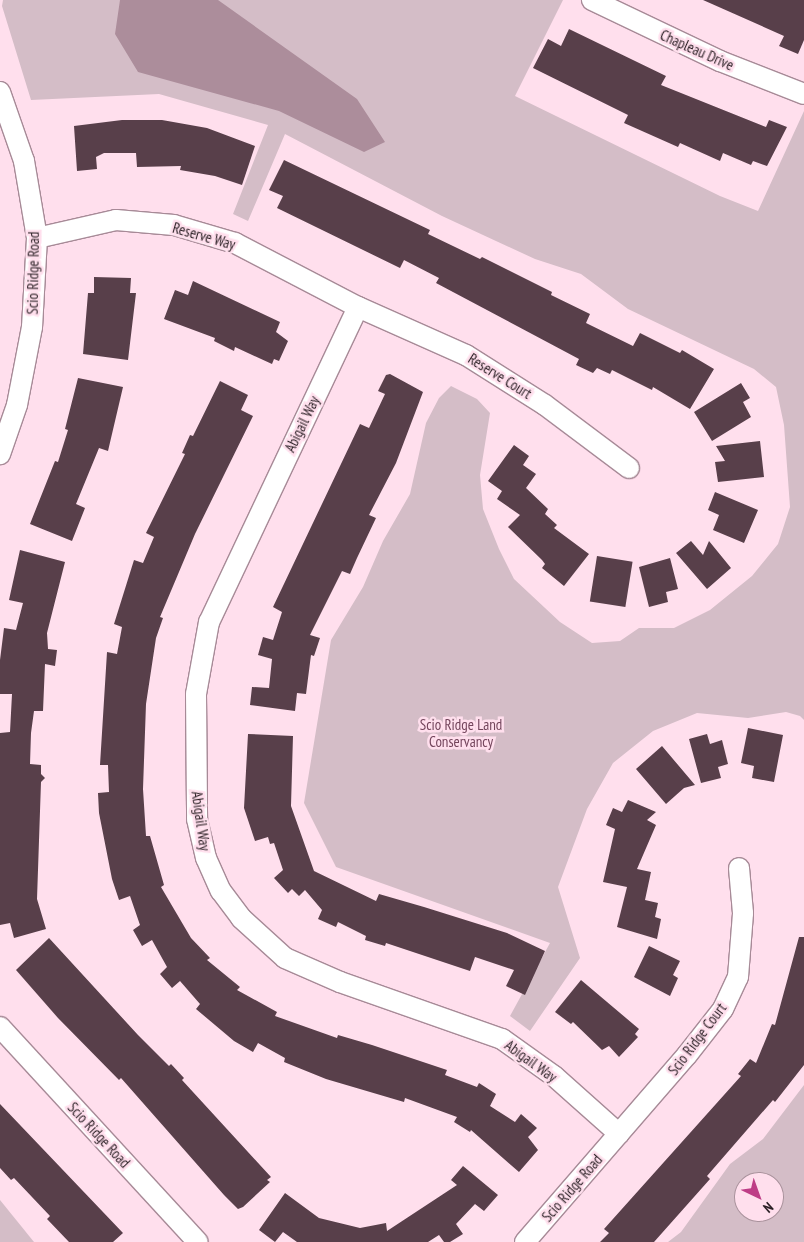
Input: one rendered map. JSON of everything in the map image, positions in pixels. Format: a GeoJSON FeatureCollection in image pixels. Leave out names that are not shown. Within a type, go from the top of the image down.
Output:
{"type":"FeatureCollection","features":[{"type":"Feature","properties":{"kind":"street","name":"Chapleau Drive"},"geometry":{"type":"LineString","coordinates":[[592,0],[704,53],[804,94]]}},
{"type":"Feature","properties":{"kind":"street","name":"Scio Ridge Road"},"geometry":{"type":"LineString","coordinates":[[0,92],[24,161],[37,238],[32,327],[17,406],[0,454]]}},
{"type":"Feature","properties":{"kind":"street","name":"Reserve Way"},"geometry":{"type":"LineString","coordinates":[[37,238],[116,220],[174,225],[235,243],[358,307]]}},
{"type":"Feature","properties":{"kind":"street","name":"Reserve Court"},"geometry":{"type":"LineString","coordinates":[[358,307],[466,355],[545,405],[629,468]]}},
{"type":"Feature","properties":{"kind":"street","name":"Abigail Way"},"geometry":{"type":"LineString","coordinates":[[358,307],[209,622],[196,694],[197,811],[206,858],[221,891],[241,918],[285,958],[340,982],[502,1039],[554,1076],[619,1134]]}},
{"type":"Feature","properties":{"kind":"street","name":"Scio Ridge Court"},"geometry":{"type":"LineString","coordinates":[[619,1134],[717,1016],[738,977],[743,913],[739,868]]}},
{"type":"Feature","properties":{"kind":"street","name":"Scio Ridge Road"},"geometry":{"type":"LineString","coordinates":[[0,1027],[198,1242]]}},
{"type":"Feature","properties":{"kind":"street","name":"Scio Ridge Road"},"geometry":{"type":"LineString","coordinates":[[525,1242],[619,1134]]}},
{"type":"Feature","properties":{"kind":"green space","name":"Scio Ridge Land Conservancy"},"geometry":{"type":"Polygon","coordinates":[[[3,0],[563,0],[515,96],[720,196],[758,211],[804,111],[804,720],[800,716],[786,712],[748,718],[697,713],[653,731],[613,763],[587,809],[558,887],[580,958],[530,1031],[510,1016],[550,943],[336,867],[304,803],[331,640],[363,587],[383,541],[410,494],[426,423],[439,398],[451,386],[477,399],[490,413],[480,475],[483,509],[499,549],[514,579],[560,622],[592,643],[620,641],[639,628],[674,628],[710,610],[752,576],[778,544],[790,507],[784,425],[776,387],[754,369],[628,309],[581,274],[535,259],[442,216],[285,134],[248,221],[233,214],[268,125],[159,94],[31,100],[2,6],[3,0]]]}},
{"type":"Feature","properties":{"kind":"green space"},"geometry":{"type":"Polygon","coordinates":[[[804,1085],[804,1242],[668,1242],[681,1232],[730,1164],[763,1139],[804,1085]]]}},
{"type":"Feature","properties":{"kind":"green space"},"geometry":{"type":"Polygon","coordinates":[[[0,1200],[34,1242],[0,1242],[0,1200]]]}},
{"type":"Feature","properties":{"kind":"shaded area"},"geometry":{"type":"Polygon","coordinates":[[[120,0],[218,0],[357,99],[385,142],[364,152],[279,111],[138,72],[115,34],[120,0]]]}},
{"type":"Feature","properties":{"kind":"building"},"geometry":{"type":"Polygon","coordinates":[[[703,0],[804,0],[804,40],[798,54],[779,46],[784,36],[703,0]]]}},
{"type":"Feature","properties":{"kind":"building"},"geometry":{"type":"Polygon","coordinates":[[[569,29],[666,76],[661,85],[766,127],[769,120],[787,127],[767,166],[753,161],[751,165],[723,153],[720,161],[680,143],[678,147],[624,123],[628,115],[533,68],[548,39],[561,46],[569,29]]]}},
{"type":"Feature","properties":{"kind":"building"},"geometry":{"type":"Polygon","coordinates":[[[122,120],[162,120],[207,128],[255,146],[242,185],[215,176],[180,170],[181,166],[137,167],[136,153],[104,153],[96,157],[97,169],[77,171],[74,126],[122,120]]]}},
{"type":"Feature","properties":{"kind":"building"},"geometry":{"type":"Polygon","coordinates":[[[284,160],[430,230],[428,234],[480,259],[482,257],[552,292],[551,295],[590,314],[586,323],[633,346],[640,333],[680,353],[682,350],[714,369],[690,409],[653,387],[652,390],[612,370],[610,374],[597,368],[593,373],[576,365],[579,359],[436,283],[439,278],[404,260],[400,268],[277,208],[283,196],[269,190],[284,160]]]}},
{"type":"Feature","properties":{"kind":"building"},"geometry":{"type":"Polygon","coordinates":[[[94,277],[131,278],[130,293],[136,293],[128,360],[83,354],[88,293],[94,293],[94,277]]]}},
{"type":"Feature","properties":{"kind":"building"},"geometry":{"type":"Polygon","coordinates":[[[193,281],[280,322],[276,332],[288,341],[279,361],[274,359],[272,364],[235,347],[234,351],[214,341],[215,338],[164,319],[175,290],[188,295],[193,281]]]}},
{"type":"Feature","properties":{"kind":"building"},"geometry":{"type":"Polygon","coordinates":[[[390,374],[423,392],[396,463],[369,515],[376,518],[350,574],[342,571],[310,635],[320,638],[314,656],[311,655],[306,694],[297,693],[295,711],[250,705],[252,687],[269,688],[272,659],[258,655],[263,637],[273,640],[282,612],[273,607],[360,424],[369,428],[385,394],[378,391],[386,375],[390,374]]]}},
{"type":"Feature","properties":{"kind":"building"},"geometry":{"type":"Polygon","coordinates":[[[78,378],[123,387],[108,451],[99,448],[76,504],[85,508],[72,541],[30,524],[55,461],[58,462],[68,430],[65,429],[78,378]]]}},
{"type":"Feature","properties":{"kind":"building"},"geometry":{"type":"Polygon","coordinates":[[[220,381],[248,395],[241,410],[253,416],[195,534],[160,617],[163,618],[156,638],[146,704],[143,789],[146,836],[150,836],[164,885],[161,887],[191,938],[210,958],[207,960],[240,987],[237,990],[277,1012],[275,1016],[337,1038],[338,1035],[447,1070],[445,1075],[477,1087],[479,1083],[496,1094],[490,1106],[515,1122],[521,1114],[537,1128],[528,1137],[538,1150],[519,1172],[471,1130],[470,1132],[454,1122],[457,1117],[405,1098],[404,1102],[326,1079],[284,1062],[285,1058],[258,1043],[253,1052],[234,1041],[196,1009],[200,1004],[180,981],[172,988],[160,974],[167,967],[152,940],[142,946],[133,930],[140,925],[130,896],[119,900],[112,879],[99,813],[98,793],[109,792],[108,765],[100,765],[107,652],[117,654],[122,627],[114,624],[134,560],[143,563],[154,537],[146,533],[185,454],[182,453],[190,435],[193,436],[220,381]]]}},
{"type":"Feature","properties":{"kind":"building"},"geometry":{"type":"Polygon","coordinates":[[[741,383],[750,398],[743,402],[751,417],[712,441],[694,412],[741,383]]]}},
{"type":"Feature","properties":{"kind":"building"},"geometry":{"type":"Polygon","coordinates":[[[760,441],[764,477],[718,482],[715,462],[725,461],[716,446],[760,441]]]}},
{"type":"Feature","properties":{"kind":"building"},"geometry":{"type":"Polygon","coordinates":[[[514,445],[529,456],[523,465],[536,474],[526,488],[548,509],[545,514],[557,525],[554,528],[589,554],[564,586],[542,568],[545,564],[542,560],[508,527],[520,515],[497,499],[502,491],[488,481],[514,445]]]}},
{"type":"Feature","properties":{"kind":"building"},"geometry":{"type":"Polygon","coordinates":[[[715,492],[758,510],[744,543],[713,530],[719,515],[708,510],[715,492]]]}},
{"type":"Feature","properties":{"kind":"building"},"geometry":{"type":"Polygon","coordinates":[[[691,541],[703,555],[709,541],[731,568],[707,589],[676,553],[691,541]]]}},
{"type":"Feature","properties":{"kind":"building"},"geometry":{"type":"Polygon","coordinates":[[[20,550],[65,562],[47,633],[48,649],[57,650],[55,666],[45,664],[43,711],[34,711],[31,733],[30,764],[41,765],[41,774],[45,778],[41,782],[37,899],[46,929],[14,938],[10,923],[0,925],[0,733],[10,732],[12,694],[0,694],[0,660],[4,628],[16,630],[23,603],[9,600],[20,550]]]}},
{"type":"Feature","properties":{"kind":"building"},"geometry":{"type":"Polygon","coordinates":[[[597,556],[633,562],[625,607],[590,601],[597,556]]]}},
{"type":"Feature","properties":{"kind":"building"},"geometry":{"type":"Polygon","coordinates":[[[670,558],[678,589],[666,592],[668,602],[649,607],[639,567],[670,558]]]}},
{"type":"Feature","properties":{"kind":"building"},"geometry":{"type":"Polygon","coordinates":[[[748,728],[783,735],[774,782],[752,778],[754,766],[741,763],[748,728]]]}},
{"type":"Feature","properties":{"kind":"building"},"geometry":{"type":"Polygon","coordinates":[[[248,734],[293,736],[291,806],[314,871],[376,901],[379,894],[424,907],[507,933],[545,951],[525,995],[506,986],[514,970],[475,957],[470,971],[386,943],[385,946],[365,940],[366,936],[338,922],[336,927],[318,919],[322,910],[305,890],[299,896],[292,889],[288,893],[274,878],[283,870],[274,843],[270,844],[268,837],[255,841],[244,808],[248,734]]]}},
{"type":"Feature","properties":{"kind":"building"},"geometry":{"type":"Polygon","coordinates":[[[707,734],[710,744],[722,740],[728,764],[718,767],[721,778],[701,783],[689,739],[707,734]]]}},
{"type":"Feature","properties":{"kind":"building"},"geometry":{"type":"Polygon","coordinates":[[[662,746],[695,785],[684,788],[666,804],[636,769],[662,746]]]}},
{"type":"Feature","properties":{"kind":"building"},"geometry":{"type":"Polygon","coordinates":[[[628,800],[656,812],[647,820],[656,825],[637,869],[651,872],[645,900],[658,903],[655,917],[661,919],[657,939],[617,927],[627,887],[603,882],[615,829],[606,825],[613,808],[622,812],[628,800]]]}},
{"type":"Feature","properties":{"kind":"building"},"geometry":{"type":"Polygon","coordinates":[[[799,937],[804,937],[804,1065],[775,1102],[773,1100],[707,1176],[710,1179],[654,1242],[600,1242],[609,1233],[604,1229],[741,1076],[738,1074],[750,1059],[756,1063],[772,1024],[775,1025],[799,937]]]}},
{"type":"Feature","properties":{"kind":"building"},"geometry":{"type":"Polygon","coordinates":[[[49,938],[138,1035],[169,1066],[171,1064],[184,1078],[182,1080],[271,1177],[267,1180],[270,1182],[243,1207],[238,1209],[224,1195],[121,1078],[119,1080],[58,1018],[16,970],[49,938]]]}},
{"type":"Feature","properties":{"kind":"building"},"geometry":{"type":"Polygon","coordinates":[[[649,946],[680,961],[673,975],[678,978],[670,996],[634,977],[649,946]]]}},
{"type":"Feature","properties":{"kind":"building"},"geometry":{"type":"Polygon","coordinates":[[[581,980],[639,1029],[635,1034],[638,1037],[619,1057],[609,1046],[602,1050],[573,1022],[571,1024],[555,1012],[581,980]]]}},
{"type":"Feature","properties":{"kind":"building"},"geometry":{"type":"Polygon","coordinates":[[[0,1104],[123,1233],[113,1242],[69,1242],[47,1219],[50,1216],[14,1178],[11,1180],[0,1168],[0,1104]]]}},
{"type":"Feature","properties":{"kind":"building"},"geometry":{"type":"Polygon","coordinates":[[[463,1166],[498,1195],[484,1211],[475,1204],[456,1224],[463,1234],[450,1242],[444,1242],[439,1235],[428,1242],[297,1242],[283,1232],[275,1242],[259,1230],[285,1193],[319,1218],[360,1228],[386,1223],[387,1231],[457,1185],[451,1180],[463,1166]]]}}]}
